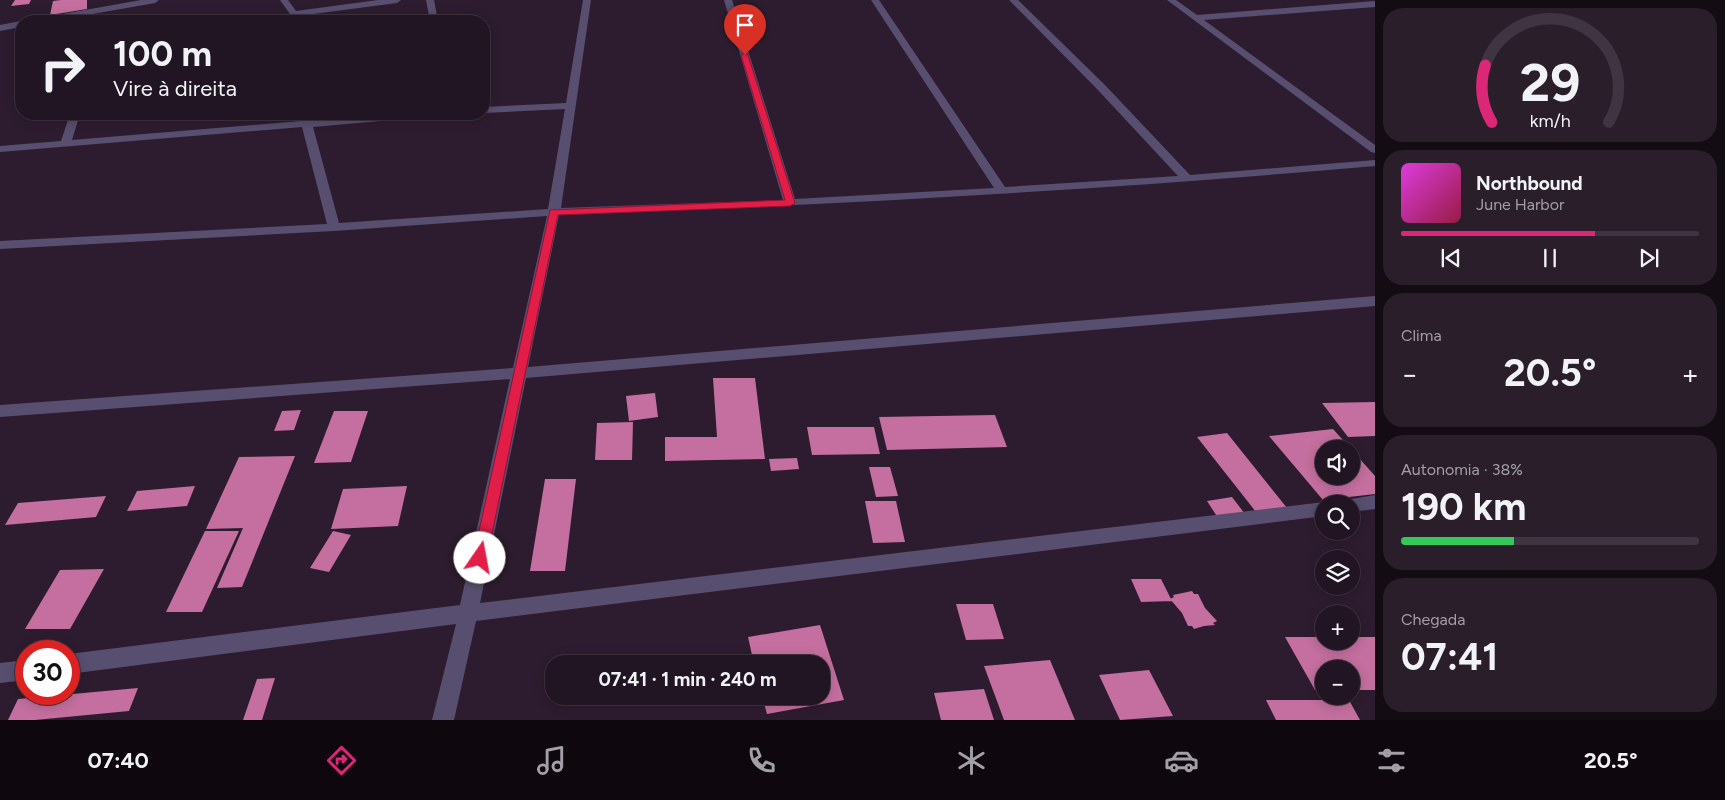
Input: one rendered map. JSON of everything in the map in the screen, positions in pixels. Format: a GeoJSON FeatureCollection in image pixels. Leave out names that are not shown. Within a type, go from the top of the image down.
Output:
{"type":"FeatureCollection","features":[{"type":"Feature","properties":{"kind":"street"},"geometry":{"type":"LineString","coordinates":[[66,15],[108,5],[155,0]]}},
{"type":"Feature","properties":{"kind":"street"},"geometry":{"type":"LineString","coordinates":[[284,0],[292,15]]}},
{"type":"Feature","properties":{"kind":"street"},"geometry":{"type":"LineString","coordinates":[[311,15],[397,0]]}},
{"type":"Feature","properties":{"kind":"street"},"geometry":{"type":"LineString","coordinates":[[430,0],[433,15]]}},
{"type":"Feature","properties":{"kind":"street"},"geometry":{"type":"LineString","coordinates":[[442,720],[468,613],[554,212],[587,0]]}},
{"type":"Feature","properties":{"kind":"street"},"geometry":{"type":"LineString","coordinates":[[728,0],[790,203]]}},
{"type":"Feature","properties":{"kind":"street"},"geometry":{"type":"LineString","coordinates":[[875,0],[1002,191]]}},
{"type":"Feature","properties":{"kind":"street"},"geometry":{"type":"LineString","coordinates":[[1014,0],[1101,87],[1187,179]]}},
{"type":"Feature","properties":{"kind":"street"},"geometry":{"type":"LineString","coordinates":[[1171,0],[1375,150]]}},
{"type":"Feature","properties":{"kind":"street"},"geometry":{"type":"LineString","coordinates":[[1320,0],[1330,6]]}},
{"type":"Feature","properties":{"kind":"street"},"geometry":{"type":"LineString","coordinates":[[1195,18],[1375,4]]}},
{"type":"Feature","properties":{"kind":"street"},"geometry":{"type":"LineString","coordinates":[[0,28],[15,25]]}},
{"type":"Feature","properties":{"kind":"street"},"geometry":{"type":"LineString","coordinates":[[490,110],[572,106]]}},
{"type":"Feature","properties":{"kind":"street"},"geometry":{"type":"LineString","coordinates":[[65,144],[73,120]]}},
{"type":"Feature","properties":{"kind":"street"},"geometry":{"type":"LineString","coordinates":[[0,149],[65,144],[286,120]]}},
{"type":"Feature","properties":{"kind":"street"},"geometry":{"type":"LineString","coordinates":[[305,120],[334,227]]}},
{"type":"Feature","properties":{"kind":"street"},"geometry":{"type":"LineString","coordinates":[[0,244],[334,227],[554,212],[790,203],[1002,191],[1187,179],[1375,163]]}},
{"type":"Feature","properties":{"kind":"street"},"geometry":{"type":"LineString","coordinates":[[0,411],[519,373],[1375,301]]}},
{"type":"Feature","properties":{"kind":"street"},"geometry":{"type":"LineString","coordinates":[[1360,504],[1375,502]]}},
{"type":"Feature","properties":{"kind":"street"},"geometry":{"type":"LineString","coordinates":[[80,663],[468,613],[1315,510]]}},
{"type":"Feature","properties":{"kind":"street"},"geometry":{"type":"LineString","coordinates":[[0,673],[15,671]]}},
{"type":"Feature","properties":{"kind":"building"},"geometry":{"type":"Polygon","coordinates":[[[15,0],[31,0],[29,4],[11,6],[15,0]]]}},
{"type":"Feature","properties":{"kind":"building"},"geometry":{"type":"Polygon","coordinates":[[[87,0],[87,9],[50,15],[53,1],[87,0]]]}},
{"type":"Feature","properties":{"kind":"building"},"geometry":{"type":"Polygon","coordinates":[[[713,378],[755,378],[765,459],[665,461],[665,437],[717,437],[713,378]]]}},
{"type":"Feature","properties":{"kind":"building"},"geometry":{"type":"Polygon","coordinates":[[[655,393],[658,417],[629,421],[626,396],[655,393]]]}},
{"type":"Feature","properties":{"kind":"building"},"geometry":{"type":"Polygon","coordinates":[[[1375,402],[1375,436],[1348,437],[1322,403],[1375,402]]]}},
{"type":"Feature","properties":{"kind":"building"},"geometry":{"type":"Polygon","coordinates":[[[301,410],[294,430],[274,431],[282,411],[301,410]]]}},
{"type":"Feature","properties":{"kind":"building"},"geometry":{"type":"Polygon","coordinates":[[[334,411],[368,411],[351,462],[314,463],[334,411]]]}},
{"type":"Feature","properties":{"kind":"building"},"geometry":{"type":"Polygon","coordinates":[[[995,415],[1007,447],[887,450],[879,417],[995,415]]]}},
{"type":"Feature","properties":{"kind":"building"},"geometry":{"type":"Polygon","coordinates":[[[633,422],[632,460],[595,460],[597,423],[633,422]]]}},
{"type":"Feature","properties":{"kind":"building"},"geometry":{"type":"Polygon","coordinates":[[[807,427],[874,427],[880,454],[812,455],[807,427]]]}},
{"type":"Feature","properties":{"kind":"building"},"geometry":{"type":"Polygon","coordinates":[[[1333,429],[1343,440],[1315,440],[1315,485],[1360,485],[1360,459],[1375,476],[1375,494],[1319,495],[1269,436],[1333,429]]]}},
{"type":"Feature","properties":{"kind":"building"},"geometry":{"type":"Polygon","coordinates":[[[1227,433],[1287,508],[1256,512],[1197,437],[1227,433]]]}},
{"type":"Feature","properties":{"kind":"building"},"geometry":{"type":"Polygon","coordinates":[[[295,456],[242,587],[217,588],[243,528],[206,529],[239,457],[295,456]]]}},
{"type":"Feature","properties":{"kind":"building"},"geometry":{"type":"Polygon","coordinates":[[[797,458],[799,469],[771,471],[769,459],[797,458]]]}},
{"type":"Feature","properties":{"kind":"building"},"geometry":{"type":"Polygon","coordinates":[[[869,467],[890,467],[898,496],[876,497],[869,467]]]}},
{"type":"Feature","properties":{"kind":"building"},"geometry":{"type":"Polygon","coordinates":[[[545,479],[576,479],[565,571],[530,571],[545,479]]]}},
{"type":"Feature","properties":{"kind":"building"},"geometry":{"type":"Polygon","coordinates":[[[195,486],[187,506],[127,511],[137,491],[195,486]]]}},
{"type":"Feature","properties":{"kind":"building"},"geometry":{"type":"Polygon","coordinates":[[[407,486],[398,526],[331,529],[343,489],[407,486]]]}},
{"type":"Feature","properties":{"kind":"building"},"geometry":{"type":"Polygon","coordinates":[[[106,496],[96,517],[5,525],[18,503],[106,496]]]}},
{"type":"Feature","properties":{"kind":"building"},"geometry":{"type":"Polygon","coordinates":[[[1232,497],[1245,514],[1218,518],[1207,501],[1232,497]]]}},
{"type":"Feature","properties":{"kind":"building"},"geometry":{"type":"Polygon","coordinates":[[[865,501],[896,501],[905,542],[873,543],[865,501]]]}},
{"type":"Feature","properties":{"kind":"building"},"geometry":{"type":"Polygon","coordinates":[[[205,531],[239,531],[202,612],[166,612],[205,531]]]}},
{"type":"Feature","properties":{"kind":"building"},"geometry":{"type":"Polygon","coordinates":[[[333,531],[351,535],[329,572],[310,568],[333,531]]]}},
{"type":"Feature","properties":{"kind":"building"},"geometry":{"type":"Polygon","coordinates":[[[104,569],[70,629],[25,629],[60,570],[104,569]]]}},
{"type":"Feature","properties":{"kind":"building"},"geometry":{"type":"Polygon","coordinates":[[[1131,579],[1161,579],[1172,601],[1141,602],[1131,579]]]}},
{"type":"Feature","properties":{"kind":"building"},"geometry":{"type":"Polygon","coordinates":[[[1192,591],[1194,594],[1198,594],[1205,608],[1217,621],[1213,623],[1215,625],[1194,629],[1192,626],[1188,626],[1182,613],[1170,599],[1174,597],[1173,595],[1192,591]]]}},
{"type":"Feature","properties":{"kind":"building"},"geometry":{"type":"Polygon","coordinates":[[[956,604],[993,604],[1004,639],[966,640],[956,604]]]}},
{"type":"Feature","properties":{"kind":"building"},"geometry":{"type":"Polygon","coordinates":[[[820,625],[830,655],[752,655],[748,637],[820,625]]]}},
{"type":"Feature","properties":{"kind":"building"},"geometry":{"type":"Polygon","coordinates":[[[1285,637],[1315,637],[1315,650],[1360,650],[1360,637],[1375,637],[1375,690],[1360,690],[1360,660],[1315,660],[1315,690],[1285,637]]]}},
{"type":"Feature","properties":{"kind":"building"},"geometry":{"type":"Polygon","coordinates":[[[830,656],[844,700],[830,703],[830,656]]]}},
{"type":"Feature","properties":{"kind":"building"},"geometry":{"type":"Polygon","coordinates":[[[1050,660],[1075,720],[1004,720],[984,666],[1050,660]]]}},
{"type":"Feature","properties":{"kind":"building"},"geometry":{"type":"Polygon","coordinates":[[[1149,670],[1173,716],[1120,720],[1099,675],[1149,670]]]}},
{"type":"Feature","properties":{"kind":"building"},"geometry":{"type":"Polygon","coordinates":[[[275,678],[262,720],[243,720],[257,679],[275,678]]]}},
{"type":"Feature","properties":{"kind":"building"},"geometry":{"type":"Polygon","coordinates":[[[138,688],[129,711],[35,720],[8,720],[15,705],[80,705],[80,693],[138,688]]]}},
{"type":"Feature","properties":{"kind":"building"},"geometry":{"type":"Polygon","coordinates":[[[984,689],[994,720],[941,720],[934,693],[984,689]]]}},
{"type":"Feature","properties":{"kind":"building"},"geometry":{"type":"Polygon","coordinates":[[[1266,700],[1315,700],[1315,705],[1352,705],[1360,720],[1276,720],[1266,700]]]}},
{"type":"Feature","properties":{"kind":"building"},"geometry":{"type":"Polygon","coordinates":[[[764,705],[816,705],[767,714],[764,705]]]}},
{"type":"Feature","properties":{"kind":"route"},"geometry":{"type":"LineString","coordinates":[[480,558],[554,212],[790,203],[745,55]]}}]}
